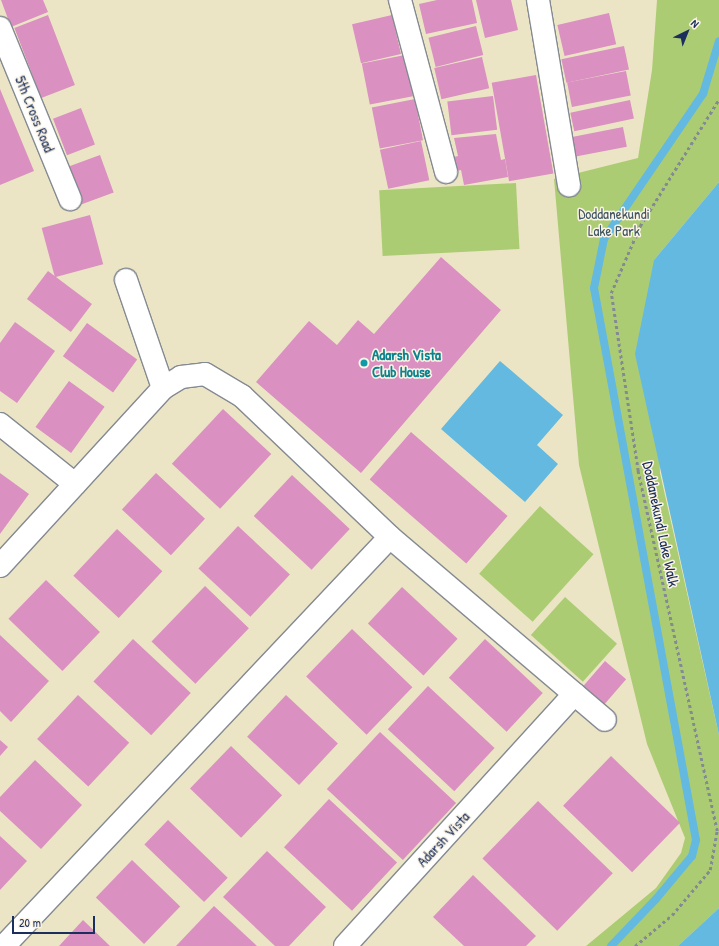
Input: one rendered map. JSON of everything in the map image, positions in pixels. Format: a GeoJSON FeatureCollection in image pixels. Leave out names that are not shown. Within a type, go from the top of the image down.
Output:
{"type":"FeatureCollection","features":[{"type":"Feature","properties":{"kind":"street"},"geometry":{"type":"LineString","coordinates":[[400,0],[446,172]]}},
{"type":"Feature","properties":{"kind":"street"},"geometry":{"type":"LineString","coordinates":[[538,0],[569,185]]}},
{"type":"Feature","properties":{"kind":"street","name":"5th Cross Road"},"geometry":{"type":"LineString","coordinates":[[0,28],[70,199]]}},
{"type":"Feature","properties":{"kind":"street"},"geometry":{"type":"LineString","coordinates":[[126,280],[163,388]]}},
{"type":"Feature","properties":{"kind":"street"},"geometry":{"type":"LineString","coordinates":[[0,566],[163,388],[181,377],[205,374],[242,396],[390,536],[604,720]]}},
{"type":"Feature","properties":{"kind":"street"},"geometry":{"type":"LineString","coordinates":[[0,424],[75,484]]}},
{"type":"Feature","properties":{"kind":"street"},"geometry":{"type":"LineString","coordinates":[[4,946],[390,536]]}},
{"type":"Feature","properties":{"kind":"street","name":"Adarsh Vista"},"geometry":{"type":"LineString","coordinates":[[345,946],[542,731],[574,694]]}},
{"type":"Feature","properties":{"kind":"path","name":"Doddanekundi Lake Walk"},"geometry":{"type":"LineString","coordinates":[[636,946],[672,915],[710,870],[717,831],[638,471],[611,293],[640,226],[719,99]]}},
{"type":"Feature","properties":{"kind":"green space","name":"Doddanekundi Lake Park"},"geometry":{"type":"Polygon","coordinates":[[[657,0],[719,0],[719,182],[654,260],[660,473],[719,735],[719,908],[678,946],[586,946],[656,888],[681,853],[685,838],[647,744],[579,465],[554,179],[638,158],[652,70],[657,0]]]}},
{"type":"Feature","properties":{"kind":"green space"},"geometry":{"type":"Polygon","coordinates":[[[516,183],[519,249],[383,256],[379,190],[516,183]]]}},
{"type":"Feature","properties":{"kind":"green space"},"geometry":{"type":"Polygon","coordinates":[[[540,506],[594,554],[533,622],[479,574],[540,506]]]}},
{"type":"Feature","properties":{"kind":"green space"},"geometry":{"type":"Polygon","coordinates":[[[565,597],[617,644],[583,682],[531,635],[565,597]]]}},
{"type":"Feature","properties":{"kind":"water"},"geometry":{"type":"Polygon","coordinates":[[[719,182],[719,735],[635,354],[654,260],[719,182]]]}},
{"type":"Feature","properties":{"kind":"water"},"geometry":{"type":"Polygon","coordinates":[[[500,361],[563,415],[537,445],[558,464],[525,502],[441,429],[500,361]]]}},
{"type":"Feature","properties":{"kind":"water"},"geometry":{"type":"Polygon","coordinates":[[[719,908],[719,946],[678,946],[719,908]]]}},
{"type":"Feature","properties":{"kind":"building"},"geometry":{"type":"Polygon","coordinates":[[[1,0],[43,0],[48,12],[11,27],[1,0]]]}},
{"type":"Feature","properties":{"kind":"building"},"geometry":{"type":"Polygon","coordinates":[[[437,0],[472,0],[477,23],[426,34],[419,4],[437,0]]]}},
{"type":"Feature","properties":{"kind":"building"},"geometry":{"type":"Polygon","coordinates":[[[476,0],[511,0],[518,30],[485,38],[476,0]]]}},
{"type":"Feature","properties":{"kind":"building"},"geometry":{"type":"Polygon","coordinates":[[[609,13],[616,44],[565,56],[557,25],[609,13]]]}},
{"type":"Feature","properties":{"kind":"building"},"geometry":{"type":"Polygon","coordinates":[[[48,15],[75,85],[41,98],[14,28],[48,15]]]}},
{"type":"Feature","properties":{"kind":"building"},"geometry":{"type":"Polygon","coordinates":[[[392,15],[401,54],[361,63],[352,24],[392,15]]]}},
{"type":"Feature","properties":{"kind":"building"},"geometry":{"type":"Polygon","coordinates":[[[476,26],[483,55],[436,67],[428,38],[476,26]]]}},
{"type":"Feature","properties":{"kind":"building"},"geometry":{"type":"Polygon","coordinates":[[[624,46],[629,69],[566,83],[561,59],[624,46]]]}},
{"type":"Feature","properties":{"kind":"building"},"geometry":{"type":"Polygon","coordinates":[[[405,55],[413,96],[370,105],[362,63],[405,55]]]}},
{"type":"Feature","properties":{"kind":"building"},"geometry":{"type":"Polygon","coordinates":[[[482,57],[489,88],[441,99],[434,68],[482,57]]]}},
{"type":"Feature","properties":{"kind":"building"},"geometry":{"type":"Polygon","coordinates":[[[626,71],[631,96],[572,107],[567,82],[626,71]]]}},
{"type":"Feature","properties":{"kind":"building"},"geometry":{"type":"Polygon","coordinates":[[[536,75],[553,173],[509,181],[492,83],[536,75]]]}},
{"type":"Feature","properties":{"kind":"building"},"geometry":{"type":"Polygon","coordinates":[[[0,89],[34,171],[0,185],[0,89]]]}},
{"type":"Feature","properties":{"kind":"building"},"geometry":{"type":"Polygon","coordinates":[[[493,96],[497,130],[451,135],[447,102],[493,96]]]}},
{"type":"Feature","properties":{"kind":"building"},"geometry":{"type":"Polygon","coordinates":[[[415,99],[423,140],[380,149],[372,107],[415,99]]]}},
{"type":"Feature","properties":{"kind":"building"},"geometry":{"type":"Polygon","coordinates":[[[630,100],[634,119],[574,131],[570,113],[630,100]]]}},
{"type":"Feature","properties":{"kind":"building"},"geometry":{"type":"Polygon","coordinates":[[[81,108],[95,144],[67,155],[53,119],[81,108]]]}},
{"type":"Feature","properties":{"kind":"building"},"geometry":{"type":"Polygon","coordinates":[[[623,127],[627,147],[576,157],[572,137],[623,127]]]}},
{"type":"Feature","properties":{"kind":"building"},"geometry":{"type":"Polygon","coordinates":[[[496,134],[501,160],[505,159],[508,177],[464,185],[461,170],[457,171],[454,157],[458,156],[454,138],[496,134]]]}},
{"type":"Feature","properties":{"kind":"building"},"geometry":{"type":"Polygon","coordinates":[[[421,141],[429,180],[388,189],[380,150],[421,141]]]}},
{"type":"Feature","properties":{"kind":"building"},"geometry":{"type":"Polygon","coordinates":[[[100,155],[114,193],[82,204],[68,167],[100,155]]]}},
{"type":"Feature","properties":{"kind":"building"},"geometry":{"type":"Polygon","coordinates":[[[90,215],[103,264],[55,277],[42,228],[90,215]]]}},
{"type":"Feature","properties":{"kind":"building","name":"Adarsh Vista Club House"},"geometry":{"type":"Polygon","coordinates":[[[441,257],[501,310],[361,473],[256,382],[309,321],[337,345],[358,320],[374,334],[441,257]]]}},
{"type":"Feature","properties":{"kind":"building"},"geometry":{"type":"Polygon","coordinates":[[[48,271],[92,304],[71,332],[27,299],[48,271]]]}},
{"type":"Feature","properties":{"kind":"building"},"geometry":{"type":"Polygon","coordinates":[[[15,322],[55,351],[17,403],[0,391],[0,343],[15,322]]]}},
{"type":"Feature","properties":{"kind":"building"},"geometry":{"type":"Polygon","coordinates":[[[87,323],[137,359],[113,393],[63,356],[87,323]]]}},
{"type":"Feature","properties":{"kind":"building"},"geometry":{"type":"Polygon","coordinates":[[[69,381],[105,407],[71,453],[35,427],[69,381]]]}},
{"type":"Feature","properties":{"kind":"building"},"geometry":{"type":"Polygon","coordinates":[[[223,409],[271,454],[220,509],[172,464],[223,409]]]}},
{"type":"Feature","properties":{"kind":"building"},"geometry":{"type":"Polygon","coordinates":[[[411,432],[508,516],[466,564],[370,480],[411,432]]]}},
{"type":"Feature","properties":{"kind":"building"},"geometry":{"type":"Polygon","coordinates":[[[0,473],[29,494],[0,534],[0,473]]]}},
{"type":"Feature","properties":{"kind":"building"},"geometry":{"type":"Polygon","coordinates":[[[156,473],[205,519],[171,555],[122,510],[156,473]]]}},
{"type":"Feature","properties":{"kind":"building"},"geometry":{"type":"Polygon","coordinates":[[[292,475],[350,529],[312,570],[254,516],[292,475]]]}},
{"type":"Feature","properties":{"kind":"building"},"geometry":{"type":"Polygon","coordinates":[[[238,526],[290,574],[250,617],[198,568],[238,526]]]}},
{"type":"Feature","properties":{"kind":"building"},"geometry":{"type":"Polygon","coordinates":[[[117,529],[162,571],[119,618],[73,576],[117,529]]]}},
{"type":"Feature","properties":{"kind":"building"},"geometry":{"type":"Polygon","coordinates":[[[46,580],[100,632],[62,671],[8,619],[46,580]]]}},
{"type":"Feature","properties":{"kind":"building"},"geometry":{"type":"Polygon","coordinates":[[[205,586],[249,628],[195,684],[152,641],[205,586]]]}},
{"type":"Feature","properties":{"kind":"building"},"geometry":{"type":"Polygon","coordinates":[[[402,587],[458,639],[423,675],[368,624],[402,587]]]}},
{"type":"Feature","properties":{"kind":"building"},"geometry":{"type":"Polygon","coordinates":[[[352,629],[412,687],[367,735],[306,676],[352,629]]]}},
{"type":"Feature","properties":{"kind":"building"},"geometry":{"type":"Polygon","coordinates":[[[0,635],[49,681],[11,722],[0,711],[0,635]]]}},
{"type":"Feature","properties":{"kind":"building"},"geometry":{"type":"Polygon","coordinates":[[[133,639],[191,693],[151,735],[93,681],[133,639]]]}},
{"type":"Feature","properties":{"kind":"building"},"geometry":{"type":"Polygon","coordinates":[[[485,639],[543,693],[507,732],[449,678],[485,639]]]}},
{"type":"Feature","properties":{"kind":"building"},"geometry":{"type":"Polygon","coordinates":[[[605,661],[626,679],[603,706],[582,687],[605,661]]]}},
{"type":"Feature","properties":{"kind":"building"},"geometry":{"type":"Polygon","coordinates":[[[428,686],[495,748],[454,791],[388,729],[428,686]]]}},
{"type":"Feature","properties":{"kind":"building"},"geometry":{"type":"Polygon","coordinates":[[[78,695],[129,743],[88,787],[37,739],[78,695]]]}},
{"type":"Feature","properties":{"kind":"building"},"geometry":{"type":"Polygon","coordinates":[[[286,695],[338,743],[299,785],[247,737],[286,695]]]}},
{"type":"Feature","properties":{"kind":"building"},"geometry":{"type":"Polygon","coordinates":[[[380,732],[456,803],[403,860],[327,789],[380,732]]]}},
{"type":"Feature","properties":{"kind":"building"},"geometry":{"type":"Polygon","coordinates":[[[0,740],[8,747],[0,756],[0,740]]]}},
{"type":"Feature","properties":{"kind":"building"},"geometry":{"type":"Polygon","coordinates":[[[231,746],[282,795],[241,838],[190,788],[231,746]]]}},
{"type":"Feature","properties":{"kind":"building"},"geometry":{"type":"Polygon","coordinates":[[[611,756],[680,823],[632,872],[563,806],[611,756]]]}},
{"type":"Feature","properties":{"kind":"building"},"geometry":{"type":"Polygon","coordinates":[[[35,760],[82,805],[41,849],[0,811],[0,797],[35,760]]]}},
{"type":"Feature","properties":{"kind":"building"},"geometry":{"type":"Polygon","coordinates":[[[329,799],[397,862],[352,911],[284,847],[329,799]]]}},
{"type":"Feature","properties":{"kind":"building"},"geometry":{"type":"Polygon","coordinates":[[[538,801],[613,873],[557,931],[482,859],[538,801]]]}},
{"type":"Feature","properties":{"kind":"building"},"geometry":{"type":"Polygon","coordinates":[[[168,820],[228,878],[204,902],[144,844],[168,820]]]}},
{"type":"Feature","properties":{"kind":"building"},"geometry":{"type":"Polygon","coordinates":[[[0,836],[27,861],[0,890],[0,836]]]}},
{"type":"Feature","properties":{"kind":"building"},"geometry":{"type":"Polygon","coordinates":[[[267,851],[326,907],[289,946],[275,946],[223,897],[267,851]]]}},
{"type":"Feature","properties":{"kind":"building"},"geometry":{"type":"Polygon","coordinates":[[[132,860],[180,907],[144,944],[96,897],[132,860]]]}},
{"type":"Feature","properties":{"kind":"building"},"geometry":{"type":"Polygon","coordinates":[[[473,875],[536,936],[526,946],[464,946],[433,917],[473,875]]]}},
{"type":"Feature","properties":{"kind":"building"},"geometry":{"type":"Polygon","coordinates":[[[214,906],[257,946],[176,946],[214,906]]]}},
{"type":"Feature","properties":{"kind":"building"},"geometry":{"type":"Polygon","coordinates":[[[83,920],[110,946],[59,946],[83,920]]]}},
{"type":"Feature","properties":{"kind":"waterway"},"geometry":{"type":"LineString","coordinates":[[611,946],[656,899],[692,856],[696,840],[594,288],[604,239],[703,94],[719,41]]}},
{"type":"Feature","properties":{"kind":"place","name":"Adarsh Vista Club House"},"geometry":{"type":"Point","coordinates":[364,363]}}]}
